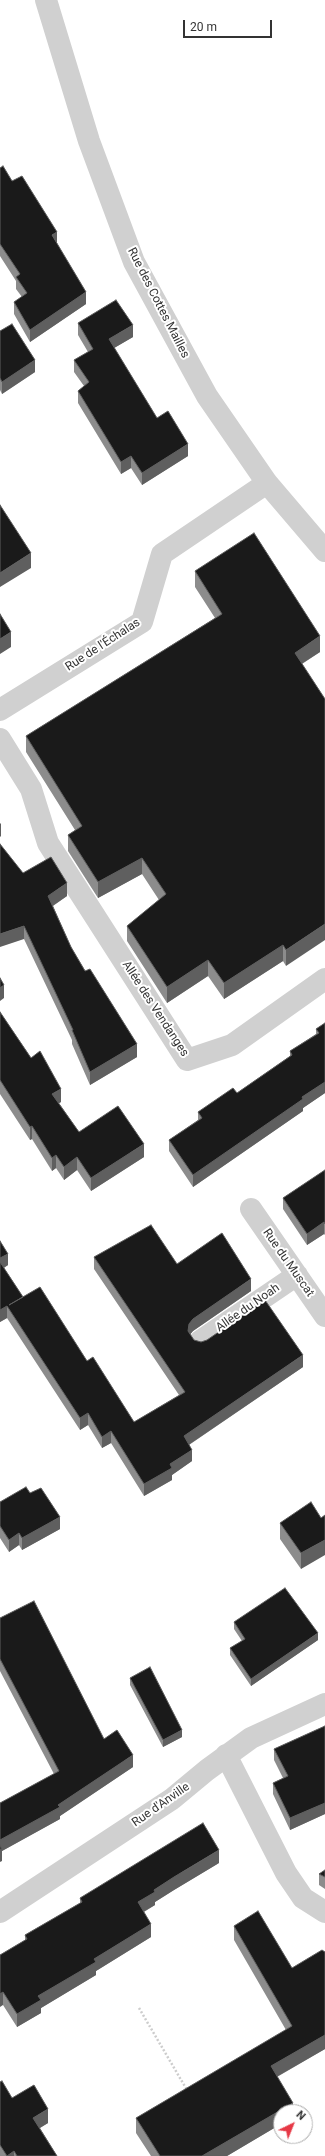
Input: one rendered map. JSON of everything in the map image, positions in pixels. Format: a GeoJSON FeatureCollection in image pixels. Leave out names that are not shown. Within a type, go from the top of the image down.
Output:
{"type":"FeatureCollection","features":[{"type":"Feature","properties":{"kind":"street","name":"Rue des Cottes Mailles"},"geometry":{"type":"LineString","coordinates":[[46,0],[89,141],[134,262],[207,396],[267,484],[325,551]]}},
{"type":"Feature","properties":{"kind":"street","name":"Rue de l'Échalas"},"geometry":{"type":"LineString","coordinates":[[0,710],[142,622],[162,554],[267,484]]}},
{"type":"Feature","properties":{"kind":"street","name":"Allée des Vendanges"},"geometry":{"type":"LineString","coordinates":[[0,739],[31,789],[48,843],[187,1060],[232,1045],[325,980]]}},
{"type":"Feature","properties":{"kind":"street","name":"Rue du Muscat"},"geometry":{"type":"LineString","coordinates":[[252,1210],[297,1274],[317,1288],[325,1316]]}},
{"type":"Feature","properties":{"kind":"street","name":"Allée du Noah"},"geometry":{"type":"LineString","coordinates":[[200,1341],[297,1274]]}},
{"type":"Feature","properties":{"kind":"street","name":"Rue d'Anville"},"geometry":{"type":"LineString","coordinates":[[0,1912],[172,1799],[226,1755],[252,1738],[325,1704]]}},
{"type":"Feature","properties":{"kind":"street"},"geometry":{"type":"LineString","coordinates":[[226,1755],[286,1873],[303,1898],[325,1912]]}},
{"type":"Feature","properties":{"kind":"path"},"geometry":{"type":"LineString","coordinates":[[139,2008],[187,2090]]}},
{"type":"Feature","properties":{"kind":"building"},"geometry":{"type":"Polygon","coordinates":[[[3,166],[12,181],[22,176],[57,232],[52,235],[86,292],[30,330],[14,302],[27,293],[16,277],[20,274],[0,244],[0,168],[3,166]]]}},
{"type":"Feature","properties":{"kind":"building"},"geometry":{"type":"Polygon","coordinates":[[[116,300],[133,325],[109,339],[157,418],[168,411],[188,444],[142,473],[131,456],[121,462],[78,391],[89,382],[74,360],[93,349],[78,323],[116,300]]]}},
{"type":"Feature","properties":{"kind":"building"},"geometry":{"type":"Polygon","coordinates":[[[12,324],[35,360],[2,382],[0,378],[0,331],[12,324]]]}},
{"type":"Feature","properties":{"kind":"building"},"geometry":{"type":"Polygon","coordinates":[[[0,505],[31,553],[0,573],[0,505]]]}},
{"type":"Feature","properties":{"kind":"building"},"geometry":{"type":"Polygon","coordinates":[[[254,533],[320,636],[295,653],[325,699],[325,924],[286,950],[283,945],[224,983],[208,960],[167,987],[127,926],[166,894],[142,858],[98,882],[68,835],[82,826],[26,736],[222,614],[195,571],[254,533]]]}},
{"type":"Feature","properties":{"kind":"building"},"geometry":{"type":"Polygon","coordinates":[[[0,614],[11,632],[0,639],[0,614]]]}},
{"type":"Feature","properties":{"kind":"building"},"geometry":{"type":"Polygon","coordinates":[[[0,844],[23,873],[51,857],[67,883],[48,896],[71,947],[85,971],[90,969],[137,1044],[90,1072],[73,1030],[24,926],[0,934],[0,844]]]}},
{"type":"Feature","properties":{"kind":"building"},"geometry":{"type":"Polygon","coordinates":[[[0,978],[4,985],[0,988],[0,978]]]}},
{"type":"Feature","properties":{"kind":"building"},"geometry":{"type":"Polygon","coordinates":[[[0,1012],[31,1058],[40,1051],[61,1089],[52,1094],[79,1132],[118,1106],[144,1144],[91,1178],[77,1157],[64,1167],[56,1155],[52,1158],[0,1080],[0,1012]]]}},
{"type":"Feature","properties":{"kind":"building"},"geometry":{"type":"Polygon","coordinates":[[[325,1023],[325,1082],[302,1097],[303,1099],[193,1175],[169,1140],[202,1118],[198,1112],[233,1088],[237,1093],[292,1055],[290,1051],[319,1033],[316,1029],[325,1023]]]}},
{"type":"Feature","properties":{"kind":"building"},"geometry":{"type":"Polygon","coordinates":[[[325,1170],[325,1224],[324,1222],[307,1234],[283,1198],[325,1170]]]}},
{"type":"Feature","properties":{"kind":"building"},"geometry":{"type":"Polygon","coordinates":[[[151,1225],[177,1264],[222,1233],[251,1279],[193,1319],[189,1324],[188,1331],[194,1340],[201,1342],[207,1340],[265,1300],[303,1355],[184,1436],[192,1450],[170,1464],[172,1468],[144,1484],[111,1431],[102,1437],[88,1413],[80,1418],[7,1306],[0,1310],[0,1262],[23,1297],[40,1287],[87,1361],[93,1357],[134,1422],[185,1392],[94,1257],[151,1225]]]}},
{"type":"Feature","properties":{"kind":"building"},"geometry":{"type":"Polygon","coordinates":[[[0,1241],[8,1254],[0,1258],[0,1241]]]}},
{"type":"Feature","properties":{"kind":"building"},"geometry":{"type":"Polygon","coordinates":[[[26,1487],[30,1493],[41,1488],[60,1517],[22,1538],[19,1533],[9,1540],[0,1526],[0,1502],[26,1487]]]}},
{"type":"Feature","properties":{"kind":"building"},"geometry":{"type":"Polygon","coordinates":[[[311,1502],[321,1518],[325,1515],[325,1540],[301,1553],[280,1523],[311,1502]]]}},
{"type":"Feature","properties":{"kind":"building"},"geometry":{"type":"Polygon","coordinates":[[[285,1588],[318,1633],[251,1679],[230,1648],[245,1639],[234,1622],[285,1588]]]}},
{"type":"Feature","properties":{"kind":"building"},"geometry":{"type":"Polygon","coordinates":[[[34,1601],[104,1739],[117,1730],[133,1755],[58,1805],[60,1807],[0,1840],[0,1803],[59,1771],[0,1659],[0,1618],[34,1601]]]}},
{"type":"Feature","properties":{"kind":"building"},"geometry":{"type":"Polygon","coordinates":[[[150,1667],[182,1730],[163,1740],[130,1678],[150,1667]]]}},
{"type":"Feature","properties":{"kind":"building"},"geometry":{"type":"Polygon","coordinates":[[[325,1726],[325,1803],[290,1818],[273,1783],[288,1776],[274,1749],[325,1726]]]}},
{"type":"Feature","properties":{"kind":"building"},"geometry":{"type":"Polygon","coordinates":[[[203,1823],[219,1850],[174,1877],[154,1890],[155,1892],[138,1902],[151,1924],[94,1959],[96,1962],[38,1996],[41,2000],[17,2014],[3,1992],[0,1994],[0,1955],[27,1939],[25,1935],[82,1902],[80,1898],[203,1823]]]}},
{"type":"Feature","properties":{"kind":"building"},"geometry":{"type":"Polygon","coordinates":[[[325,1870],[325,1877],[319,1874],[325,1870]]]}},
{"type":"Feature","properties":{"kind":"building"},"geometry":{"type":"Polygon","coordinates":[[[258,1911],[292,1968],[322,1950],[325,1952],[325,2035],[271,2066],[293,2103],[273,2104],[273,2115],[202,2156],[160,2156],[136,2118],[292,2026],[234,1926],[258,1911]]]}},
{"type":"Feature","properties":{"kind":"building"},"geometry":{"type":"Polygon","coordinates":[[[2,2081],[12,2098],[34,2085],[48,2109],[33,2118],[57,2156],[17,2156],[14,2151],[7,2156],[0,2145],[0,2082],[2,2081]]]}}]}
